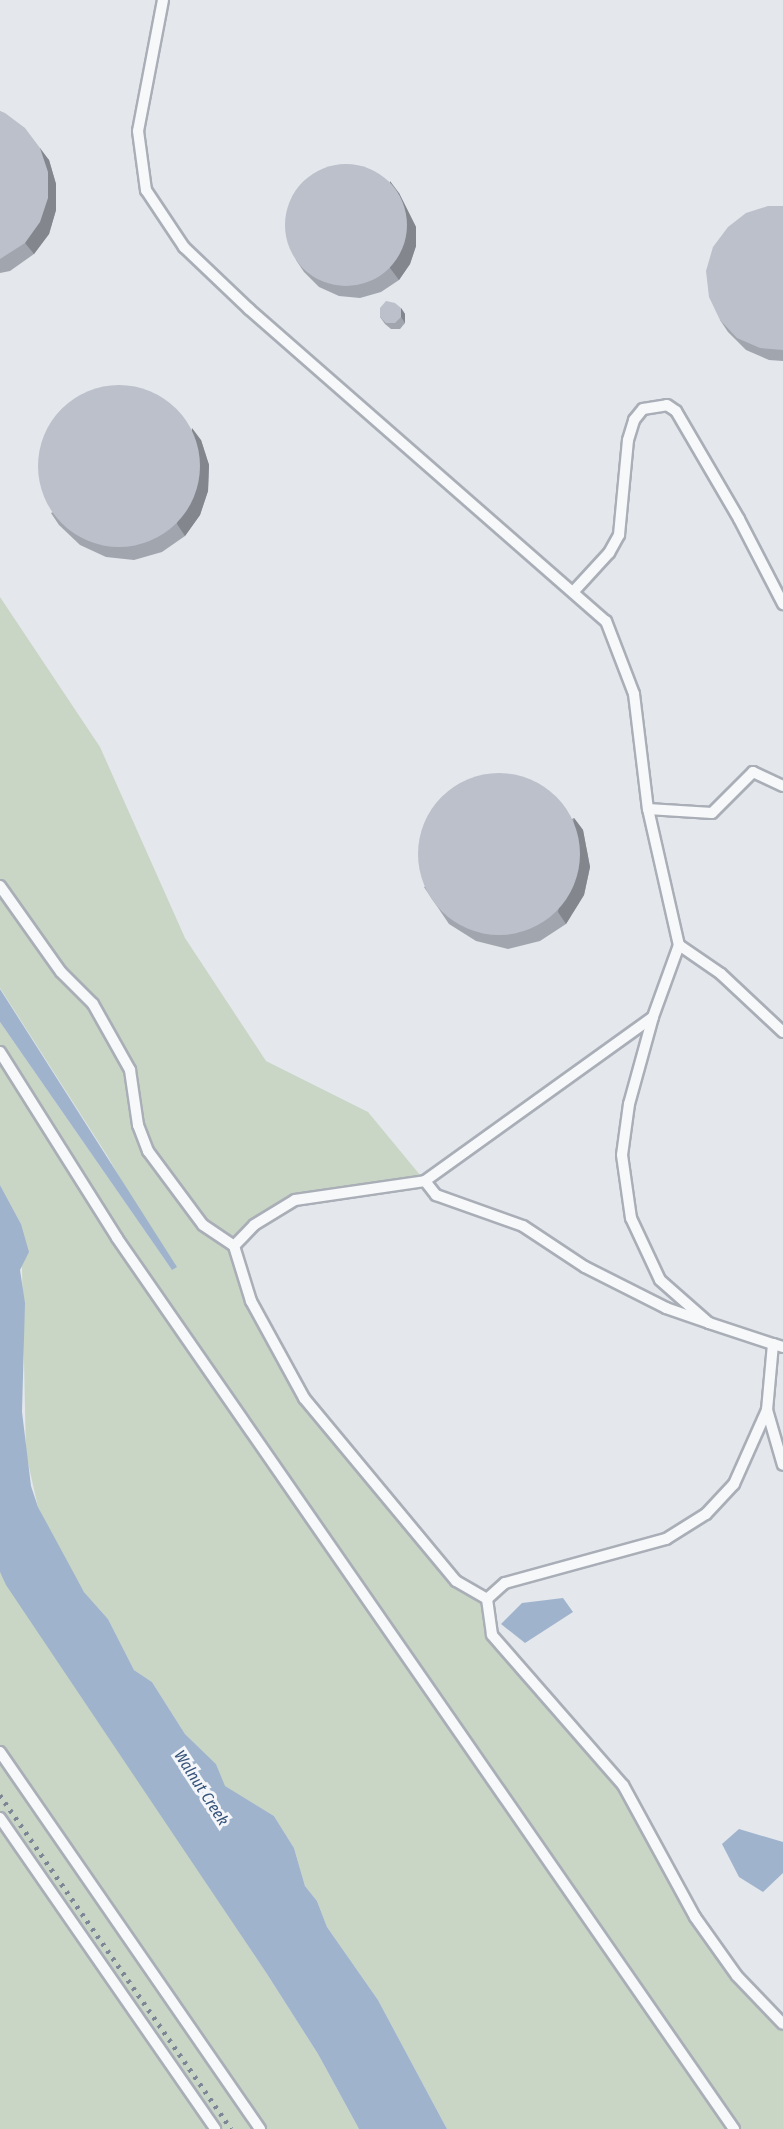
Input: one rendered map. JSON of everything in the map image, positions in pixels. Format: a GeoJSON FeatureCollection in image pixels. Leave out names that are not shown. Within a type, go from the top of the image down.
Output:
{"type":"FeatureCollection","features":[{"type":"Feature","properties":{"kind":"lane"},"geometry":{"type":"LineString","coordinates":[[163,0],[138,131],[146,190],[184,247],[249,309],[606,621],[634,694],[648,809],[679,945],[652,1017],[629,1104],[622,1155],[631,1218],[660,1280],[709,1323]]}},
{"type":"Feature","properties":{"kind":"lane"},"geometry":{"type":"LineString","coordinates":[[574,591],[609,553],[619,536],[628,440],[634,420],[643,409],[668,405],[676,411],[739,519],[783,604]]}},
{"type":"Feature","properties":{"kind":"lane"},"geometry":{"type":"LineString","coordinates":[[648,809],[712,813],[753,772],[783,786]]}},
{"type":"Feature","properties":{"kind":"lane"},"geometry":{"type":"LineString","coordinates":[[0,886],[61,972],[93,1004],[130,1070],[138,1125],[148,1151],[203,1226],[234,1246],[252,1301],[304,1398],[456,1581],[487,1599]]}},
{"type":"Feature","properties":{"kind":"lane"},"geometry":{"type":"LineString","coordinates":[[679,945],[721,974],[783,1032]]}},
{"type":"Feature","properties":{"kind":"lane"},"geometry":{"type":"LineString","coordinates":[[234,1246],[254,1226],[296,1200],[425,1181],[652,1017]]}},
{"type":"Feature","properties":{"kind":"lane"},"geometry":{"type":"LineString","coordinates":[[0,1052],[117,1238],[734,2129]]}},
{"type":"Feature","properties":{"kind":"lane"},"geometry":{"type":"LineString","coordinates":[[425,1181],[436,1195],[523,1226],[585,1267],[666,1308],[778,1346],[767,1410],[734,1484],[706,1514],[666,1539],[505,1583],[487,1599]]}},
{"type":"Feature","properties":{"kind":"lane"},"geometry":{"type":"LineString","coordinates":[[767,1410],[783,1465]]}},
{"type":"Feature","properties":{"kind":"lane"},"geometry":{"type":"LineString","coordinates":[[487,1599],[492,1635],[623,1785],[695,1917],[737,1976],[783,2024]]}},
{"type":"Feature","properties":{"kind":"lane"},"geometry":{"type":"LineString","coordinates":[[0,1752],[260,2129]]}},
{"type":"Feature","properties":{"kind":"lane"},"geometry":{"type":"LineString","coordinates":[[0,1818],[215,2129]]}},
{"type":"Feature","properties":{"kind":"green space"},"geometry":{"type":"Polygon","coordinates":[[[0,597],[100,747],[185,938],[266,1061],[368,1112],[425,1181],[296,1200],[234,1246],[251,1301],[304,1398],[456,1581],[487,1599],[492,1635],[623,1785],[695,1917],[783,2024],[783,2129],[447,2129],[378,2000],[327,1927],[317,1901],[305,1886],[294,1848],[274,1816],[224,1786],[216,1764],[185,1734],[152,1682],[134,1670],[108,1619],[84,1592],[61,1553],[38,1507],[26,1454],[21,1224],[0,1185],[0,1022],[172,1270],[108,1157],[0,988],[0,597]]]}},
{"type":"Feature","properties":{"kind":"green space"},"geometry":{"type":"Polygon","coordinates":[[[0,1572],[267,1974],[318,2054],[359,2129],[0,2129],[0,1572]]]}},
{"type":"Feature","properties":{"kind":"water"},"geometry":{"type":"Polygon","coordinates":[[[0,989],[177,1267],[172,1270],[0,1022],[0,989]]]}},
{"type":"Feature","properties":{"kind":"water","name":"Walnut Creek"},"geometry":{"type":"Polygon","coordinates":[[[0,1185],[21,1224],[29,1252],[20,1270],[25,1303],[22,1412],[31,1486],[38,1507],[84,1592],[108,1619],[134,1670],[152,1682],[185,1734],[216,1764],[225,1786],[274,1816],[294,1848],[305,1886],[317,1901],[327,1927],[378,2000],[447,2129],[359,2129],[318,2054],[267,1974],[6,1585],[0,1572],[0,1185]]]}},
{"type":"Feature","properties":{"kind":"water"},"geometry":{"type":"Polygon","coordinates":[[[563,1598],[573,1612],[525,1643],[501,1624],[522,1603],[563,1598]]]}},
{"type":"Feature","properties":{"kind":"water"},"geometry":{"type":"Polygon","coordinates":[[[739,1829],[783,1842],[783,1873],[763,1892],[739,1877],[722,1844],[739,1829]]]}},
{"type":"Feature","properties":{"kind":"building"},"geometry":{"type":"Polygon","coordinates":[[[0,111],[25,128],[40,148],[48,172],[48,198],[40,222],[25,243],[0,259],[0,111]]]}},
{"type":"Feature","properties":{"kind":"building"},"geometry":{"type":"Polygon","coordinates":[[[346,164],[369,169],[380,174],[389,182],[397,191],[402,202],[407,225],[402,248],[397,259],[389,268],[380,276],[369,281],[346,286],[323,281],[312,276],[303,268],[295,259],[290,248],[285,225],[290,202],[295,191],[303,182],[312,174],[323,169],[346,164]]]}},
{"type":"Feature","properties":{"kind":"building"},"geometry":{"type":"Polygon","coordinates":[[[768,206],[783,206],[783,350],[760,348],[737,338],[720,320],[709,297],[706,271],[713,247],[728,227],[746,213],[768,206]]]}},
{"type":"Feature","properties":{"kind":"building"},"geometry":{"type":"Polygon","coordinates":[[[386,301],[395,303],[401,308],[401,317],[395,323],[386,323],[380,317],[380,308],[386,301]]]}},
{"type":"Feature","properties":{"kind":"building"},"geometry":{"type":"Polygon","coordinates":[[[119,385],[135,386],[150,391],[177,408],[194,435],[199,450],[199,482],[194,497],[177,524],[150,541],[135,546],[119,547],[103,546],[88,541],[61,524],[44,497],[39,482],[38,466],[39,450],[44,435],[61,408],[88,391],[103,386],[119,385]]]}},
{"type":"Feature","properties":{"kind":"building"},"geometry":{"type":"Polygon","coordinates":[[[499,773],[515,774],[530,779],[556,797],[574,823],[579,838],[579,870],[574,885],[556,911],[530,929],[515,934],[499,935],[483,934],[468,929],[442,911],[424,885],[419,870],[418,854],[419,838],[424,823],[442,797],[468,779],[483,774],[499,773]]]}},
{"type":"Feature","properties":{"kind":"railway"},"geometry":{"type":"LineString","coordinates":[[0,1795],[231,2129]]}}]}
